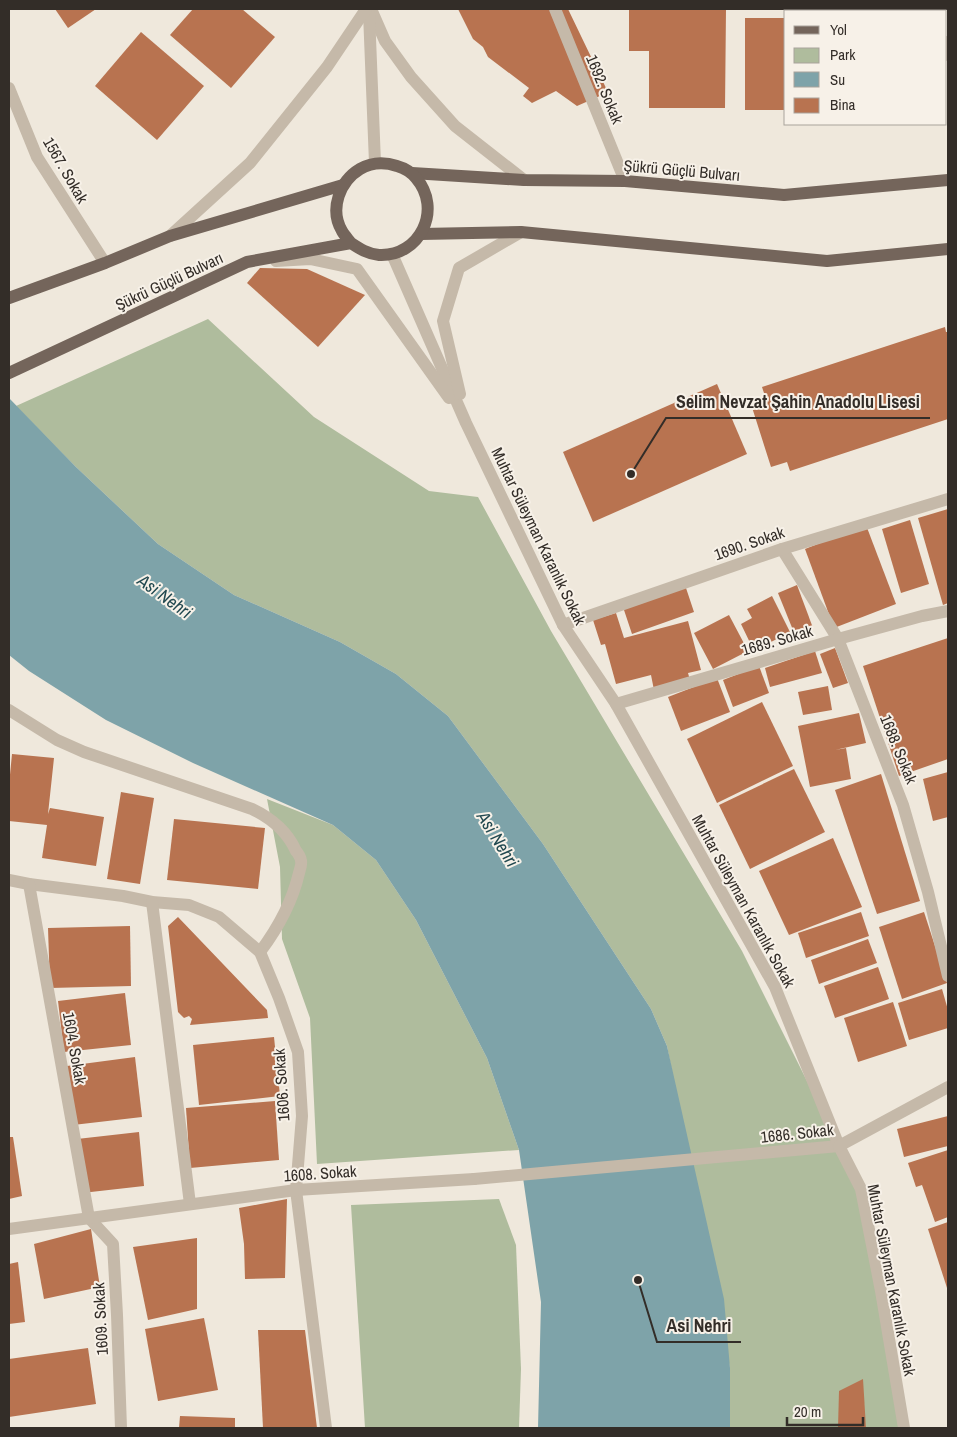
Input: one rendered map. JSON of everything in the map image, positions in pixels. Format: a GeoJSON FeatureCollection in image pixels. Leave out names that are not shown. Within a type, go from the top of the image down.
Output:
{"type":"FeatureCollection","features":[{"type":"Feature","properties":{"kind":"main road","name":"Şükrü Güçlü Bulvarı"},"geometry":{"type":"LineString","coordinates":[[375,163],[388,163],[401,167],[412,174],[524,180],[626,181],[784,195],[948,180]]}},
{"type":"Feature","properties":{"kind":"main road"},"geometry":{"type":"LineString","coordinates":[[375,163],[351,175],[343,185],[337,200],[336,216],[342,231],[351,243],[363,251],[378,255],[392,254],[403,250],[421,234],[426,222],[428,208],[426,196],[412,174]]}},
{"type":"Feature","properties":{"kind":"main road"},"geometry":{"type":"LineString","coordinates":[[9,298],[105,263],[170,236],[343,185]]}},
{"type":"Feature","properties":{"kind":"main road"},"geometry":{"type":"LineString","coordinates":[[421,234],[521,232],[827,261],[948,249]]}},
{"type":"Feature","properties":{"kind":"main road","name":"Şükrü Güçlü Bulvarı"},"geometry":{"type":"LineString","coordinates":[[14,372],[247,262],[351,243]]}},
{"type":"Feature","properties":{"kind":"street"},"geometry":{"type":"LineString","coordinates":[[369,9],[375,163]]}},
{"type":"Feature","properties":{"kind":"street"},"geometry":{"type":"LineString","coordinates":[[369,9],[384,40],[410,77],[455,126],[524,180]]}},
{"type":"Feature","properties":{"kind":"street"},"geometry":{"type":"LineString","coordinates":[[170,236],[250,163],[327,67],[369,9]]}},
{"type":"Feature","properties":{"kind":"street","name":"1692. Sokak"},"geometry":{"type":"LineString","coordinates":[[555,9],[626,181]]}},
{"type":"Feature","properties":{"kind":"street","name":"1567. Sokak"},"geometry":{"type":"LineString","coordinates":[[9,88],[37,157],[105,263]]}},
{"type":"Feature","properties":{"kind":"street","name":"Muhtar Süleyman Karanlık Sokak"},"geometry":{"type":"LineString","coordinates":[[466,423],[444,321],[446,312],[459,268],[521,232]]}},
{"type":"Feature","properties":{"kind":"street","name":"Muhtar Süleyman Karanlık Sokak"},"geometry":{"type":"LineString","coordinates":[[392,254],[466,423],[563,626],[616,704],[775,987],[839,1146],[861,1189],[881,1291],[904,1428]]}},
{"type":"Feature","properties":{"kind":"street","name":"Muhtar Süleyman Karanlık Sokak"},"geometry":{"type":"LineString","coordinates":[[247,262],[310,259],[357,269],[466,423]]}},
{"type":"Feature","properties":{"kind":"street","name":"1690. Sokak"},"geometry":{"type":"LineString","coordinates":[[563,626],[782,549],[948,499]]}},
{"type":"Feature","properties":{"kind":"street","name":"1688. Sokak"},"geometry":{"type":"LineString","coordinates":[[782,549],[838,639],[904,805],[928,892],[948,976]]}},
{"type":"Feature","properties":{"kind":"street","name":"1689. Sokak"},"geometry":{"type":"LineString","coordinates":[[616,704],[838,639],[922,616],[948,611]]}},
{"type":"Feature","properties":{"kind":"street"},"geometry":{"type":"LineString","coordinates":[[9,710],[57,740],[84,752],[252,809],[265,815],[276,824],[294,846],[302,861],[288,908],[260,952]]}},
{"type":"Feature","properties":{"kind":"street","name":"1606. Sokak"},"geometry":{"type":"LineString","coordinates":[[9,880],[123,896],[152,902],[189,905],[219,916],[260,952],[298,1052],[302,1116],[296,1190],[326,1428]]}},
{"type":"Feature","properties":{"kind":"street","name":"1604. Sokak"},"geometry":{"type":"LineString","coordinates":[[28,884],[89,1218]]}},
{"type":"Feature","properties":{"kind":"street"},"geometry":{"type":"LineString","coordinates":[[152,902],[190,1204]]}},
{"type":"Feature","properties":{"kind":"street","name":"1686. Sokak"},"geometry":{"type":"LineString","coordinates":[[635,1165],[839,1146],[948,1087]]}},
{"type":"Feature","properties":{"kind":"street","name":"1608. Sokak"},"geometry":{"type":"LineString","coordinates":[[9,1229],[296,1190],[474,1179],[635,1165]]}},
{"type":"Feature","properties":{"kind":"street","name":"1609. Sokak"},"geometry":{"type":"LineString","coordinates":[[89,1218],[113,1244],[117,1315],[118,1428]]}},
{"type":"Feature","properties":{"kind":"green space"},"geometry":{"type":"Polygon","coordinates":[[[208,319],[314,417],[429,491],[478,497],[551,631],[742,951],[861,1189],[904,1428],[730,1428],[730,1368],[667,1046],[651,1009],[543,844],[448,716],[396,674],[340,642],[234,595],[158,544],[76,467],[16,406],[208,319]]]}},
{"type":"Feature","properties":{"kind":"green space"},"geometry":{"type":"Polygon","coordinates":[[[267,799],[333,825],[376,860],[416,920],[487,1058],[519,1150],[317,1164],[310,1018],[282,939],[280,867],[267,799]]]}},
{"type":"Feature","properties":{"kind":"green space"},"geometry":{"type":"Polygon","coordinates":[[[499,1199],[516,1245],[521,1369],[519,1428],[365,1428],[351,1205],[499,1199]]]}},
{"type":"Feature","properties":{"kind":"water"},"geometry":{"type":"Polygon","coordinates":[[[9,398],[76,467],[158,544],[234,595],[340,642],[396,674],[448,716],[543,844],[651,1009],[667,1046],[724,1299],[730,1368],[730,1428],[538,1428],[541,1302],[519,1150],[487,1058],[416,920],[376,860],[333,825],[193,763],[106,720],[29,671],[9,655],[9,398]]]}},
{"type":"Feature","properties":{"kind":"building"},"geometry":{"type":"Polygon","coordinates":[[[55,9],[96,9],[68,28],[55,9]]]}},
{"type":"Feature","properties":{"kind":"building"},"geometry":{"type":"Polygon","coordinates":[[[193,9],[242,9],[275,37],[231,88],[170,35],[193,9]]]}},
{"type":"Feature","properties":{"kind":"building"},"geometry":{"type":"Polygon","coordinates":[[[458,9],[568,9],[606,88],[602,95],[577,106],[556,91],[532,103],[523,96],[529,88],[488,57],[483,47],[473,39],[458,9]]]}},
{"type":"Feature","properties":{"kind":"building"},"geometry":{"type":"Polygon","coordinates":[[[629,9],[726,9],[725,108],[649,108],[649,51],[629,51],[629,9]]]}},
{"type":"Feature","properties":{"kind":"building"},"geometry":{"type":"Polygon","coordinates":[[[745,18],[784,18],[784,110],[745,110],[745,18]]]}},
{"type":"Feature","properties":{"kind":"building"},"geometry":{"type":"Polygon","coordinates":[[[141,32],[204,86],[157,140],[95,86],[141,32]]]}},
{"type":"Feature","properties":{"kind":"building"},"geometry":{"type":"Polygon","coordinates":[[[260,268],[307,269],[365,295],[318,347],[247,283],[260,268]]]}},
{"type":"Feature","properties":{"kind":"building"},"geometry":{"type":"Polygon","coordinates":[[[945,327],[946,332],[948,332],[948,419],[790,471],[787,462],[771,467],[750,401],[765,396],[762,387],[945,327]]]}},
{"type":"Feature","properties":{"kind":"building"},"geometry":{"type":"Polygon","coordinates":[[[717,384],[747,454],[593,522],[563,452],[717,384]]]}},
{"type":"Feature","properties":{"kind":"building"},"geometry":{"type":"Polygon","coordinates":[[[948,509],[948,603],[943,605],[918,518],[948,509]]]}},
{"type":"Feature","properties":{"kind":"building"},"geometry":{"type":"Polygon","coordinates":[[[910,520],[929,584],[901,593],[882,529],[910,520]]]}},
{"type":"Feature","properties":{"kind":"building"},"geometry":{"type":"Polygon","coordinates":[[[866,525],[896,604],[834,628],[805,549],[866,525]]]}},
{"type":"Feature","properties":{"kind":"building"},"geometry":{"type":"Polygon","coordinates":[[[685,585],[694,612],[632,634],[623,607],[685,585]]]}},
{"type":"Feature","properties":{"kind":"building"},"geometry":{"type":"Polygon","coordinates":[[[797,585],[813,628],[795,635],[778,593],[797,585]]]}},
{"type":"Feature","properties":{"kind":"building"},"geometry":{"type":"Polygon","coordinates":[[[772,596],[790,632],[754,651],[741,624],[752,618],[747,609],[772,596]]]}},
{"type":"Feature","properties":{"kind":"building"},"geometry":{"type":"Polygon","coordinates":[[[616,613],[624,638],[688,621],[701,670],[688,673],[690,680],[654,690],[651,675],[616,684],[605,644],[601,645],[593,620],[616,613]]]}},
{"type":"Feature","properties":{"kind":"building"},"geometry":{"type":"Polygon","coordinates":[[[729,615],[748,651],[713,669],[694,633],[729,615]]]}},
{"type":"Feature","properties":{"kind":"building"},"geometry":{"type":"Polygon","coordinates":[[[948,638],[948,759],[899,776],[863,666],[948,638]]]}},
{"type":"Feature","properties":{"kind":"building"},"geometry":{"type":"Polygon","coordinates":[[[835,648],[848,683],[833,688],[820,654],[835,648]]]}},
{"type":"Feature","properties":{"kind":"building"},"geometry":{"type":"Polygon","coordinates":[[[815,651],[822,673],[770,687],[765,668],[815,651]]]}},
{"type":"Feature","properties":{"kind":"building"},"geometry":{"type":"Polygon","coordinates":[[[759,666],[769,693],[733,707],[723,680],[759,666]]]}},
{"type":"Feature","properties":{"kind":"building"},"geometry":{"type":"Polygon","coordinates":[[[717,678],[730,712],[681,731],[668,697],[717,678]]]}},
{"type":"Feature","properties":{"kind":"building"},"geometry":{"type":"Polygon","coordinates":[[[828,686],[832,710],[803,715],[798,692],[828,686]]]}},
{"type":"Feature","properties":{"kind":"building"},"geometry":{"type":"Polygon","coordinates":[[[762,702],[793,766],[717,803],[687,739],[762,702]]]}},
{"type":"Feature","properties":{"kind":"building"},"geometry":{"type":"Polygon","coordinates":[[[859,713],[866,743],[835,750],[846,748],[851,779],[810,787],[798,726],[859,713]]]}},
{"type":"Feature","properties":{"kind":"building"},"geometry":{"type":"Polygon","coordinates":[[[12,754],[54,758],[48,814],[50,808],[104,817],[96,866],[42,858],[47,825],[9,821],[9,785],[12,754]]]}},
{"type":"Feature","properties":{"kind":"building"},"geometry":{"type":"Polygon","coordinates":[[[794,769],[825,832],[750,869],[719,805],[794,769]]]}},
{"type":"Feature","properties":{"kind":"building"},"geometry":{"type":"Polygon","coordinates":[[[948,772],[948,817],[933,821],[923,779],[948,772]]]}},
{"type":"Feature","properties":{"kind":"building"},"geometry":{"type":"Polygon","coordinates":[[[881,774],[920,901],[877,914],[835,790],[881,774]]]}},
{"type":"Feature","properties":{"kind":"building"},"geometry":{"type":"Polygon","coordinates":[[[121,792],[154,798],[140,884],[107,879],[121,792]]]}},
{"type":"Feature","properties":{"kind":"building"},"geometry":{"type":"Polygon","coordinates":[[[174,819],[265,828],[258,889],[167,880],[174,819]]]}},
{"type":"Feature","properties":{"kind":"building"},"geometry":{"type":"Polygon","coordinates":[[[833,838],[862,907],[789,935],[759,871],[833,838]]]}},
{"type":"Feature","properties":{"kind":"building"},"geometry":{"type":"Polygon","coordinates":[[[861,912],[869,936],[806,958],[798,933],[861,912]]]}},
{"type":"Feature","properties":{"kind":"building"},"geometry":{"type":"Polygon","coordinates":[[[924,912],[947,983],[902,999],[879,927],[924,912]]]}},
{"type":"Feature","properties":{"kind":"building"},"geometry":{"type":"Polygon","coordinates":[[[178,917],[267,1010],[268,1018],[190,1025],[192,1019],[189,1016],[184,1018],[178,1012],[168,926],[178,917]]]}},
{"type":"Feature","properties":{"kind":"building"},"geometry":{"type":"Polygon","coordinates":[[[130,926],[131,986],[50,988],[48,928],[130,926]]]}},
{"type":"Feature","properties":{"kind":"building"},"geometry":{"type":"Polygon","coordinates":[[[868,939],[877,963],[819,984],[811,960],[868,939]]]}},
{"type":"Feature","properties":{"kind":"building"},"geometry":{"type":"Polygon","coordinates":[[[878,967],[889,999],[835,1018],[824,986],[878,967]]]}},
{"type":"Feature","properties":{"kind":"building"},"geometry":{"type":"Polygon","coordinates":[[[942,989],[948,1010],[948,1028],[909,1040],[898,1003],[942,989]]]}},
{"type":"Feature","properties":{"kind":"building"},"geometry":{"type":"Polygon","coordinates":[[[125,993],[131,1045],[64,1052],[58,1001],[125,993]]]}},
{"type":"Feature","properties":{"kind":"building"},"geometry":{"type":"Polygon","coordinates":[[[893,1002],[907,1046],[858,1062],[844,1018],[893,1002]]]}},
{"type":"Feature","properties":{"kind":"building"},"geometry":{"type":"Polygon","coordinates":[[[274,1037],[280,1096],[199,1105],[193,1045],[274,1037]]]}},
{"type":"Feature","properties":{"kind":"building"},"geometry":{"type":"Polygon","coordinates":[[[135,1057],[142,1117],[73,1125],[67,1066],[135,1057]]]}},
{"type":"Feature","properties":{"kind":"building"},"geometry":{"type":"Polygon","coordinates":[[[275,1101],[279,1160],[190,1168],[186,1108],[275,1101]]]}},
{"type":"Feature","properties":{"kind":"building"},"geometry":{"type":"Polygon","coordinates":[[[948,1116],[948,1146],[904,1157],[897,1129],[948,1116]]]}},
{"type":"Feature","properties":{"kind":"building"},"geometry":{"type":"Polygon","coordinates":[[[139,1132],[144,1186],[82,1193],[77,1139],[139,1132]]]}},
{"type":"Feature","properties":{"kind":"building"},"geometry":{"type":"Polygon","coordinates":[[[9,1137],[13,1137],[22,1196],[9,1199],[9,1137]]]}},
{"type":"Feature","properties":{"kind":"building"},"geometry":{"type":"Polygon","coordinates":[[[948,1150],[948,1217],[935,1222],[922,1185],[916,1187],[908,1163],[948,1150]]]}},
{"type":"Feature","properties":{"kind":"building"},"geometry":{"type":"Polygon","coordinates":[[[287,1199],[285,1278],[245,1279],[244,1244],[239,1208],[287,1199]]]}},
{"type":"Feature","properties":{"kind":"building"},"geometry":{"type":"Polygon","coordinates":[[[948,1222],[948,1291],[928,1229],[948,1222]]]}},
{"type":"Feature","properties":{"kind":"building"},"geometry":{"type":"Polygon","coordinates":[[[91,1229],[100,1287],[44,1299],[34,1244],[91,1229]]]}},
{"type":"Feature","properties":{"kind":"building"},"geometry":{"type":"Polygon","coordinates":[[[197,1238],[197,1309],[148,1320],[133,1247],[197,1238]]]}},
{"type":"Feature","properties":{"kind":"building"},"geometry":{"type":"Polygon","coordinates":[[[18,1262],[25,1322],[9,1324],[9,1264],[18,1262]]]}},
{"type":"Feature","properties":{"kind":"building"},"geometry":{"type":"Polygon","coordinates":[[[204,1318],[218,1390],[158,1401],[145,1329],[204,1318]]]}},
{"type":"Feature","properties":{"kind":"building"},"geometry":{"type":"Polygon","coordinates":[[[258,1330],[305,1330],[317,1428],[263,1428],[258,1330]]]}},
{"type":"Feature","properties":{"kind":"building"},"geometry":{"type":"Polygon","coordinates":[[[88,1348],[96,1404],[9,1417],[9,1359],[88,1348]]]}},
{"type":"Feature","properties":{"kind":"building"},"geometry":{"type":"Polygon","coordinates":[[[863,1379],[866,1428],[838,1428],[839,1391],[863,1379]]]}},
{"type":"Feature","properties":{"kind":"building"},"geometry":{"type":"Polygon","coordinates":[[[180,1416],[235,1418],[235,1428],[179,1428],[180,1416]]]}},
{"type":"Feature","properties":{"kind":"place","name":"Selim Nevzat Şahin Anadolu Lisesi"},"geometry":{"type":"Point","coordinates":[631,474]}},
{"type":"Feature","properties":{"kind":"place","name":"Asi Nehri"},"geometry":{"type":"Point","coordinates":[638,1280]}}]}
